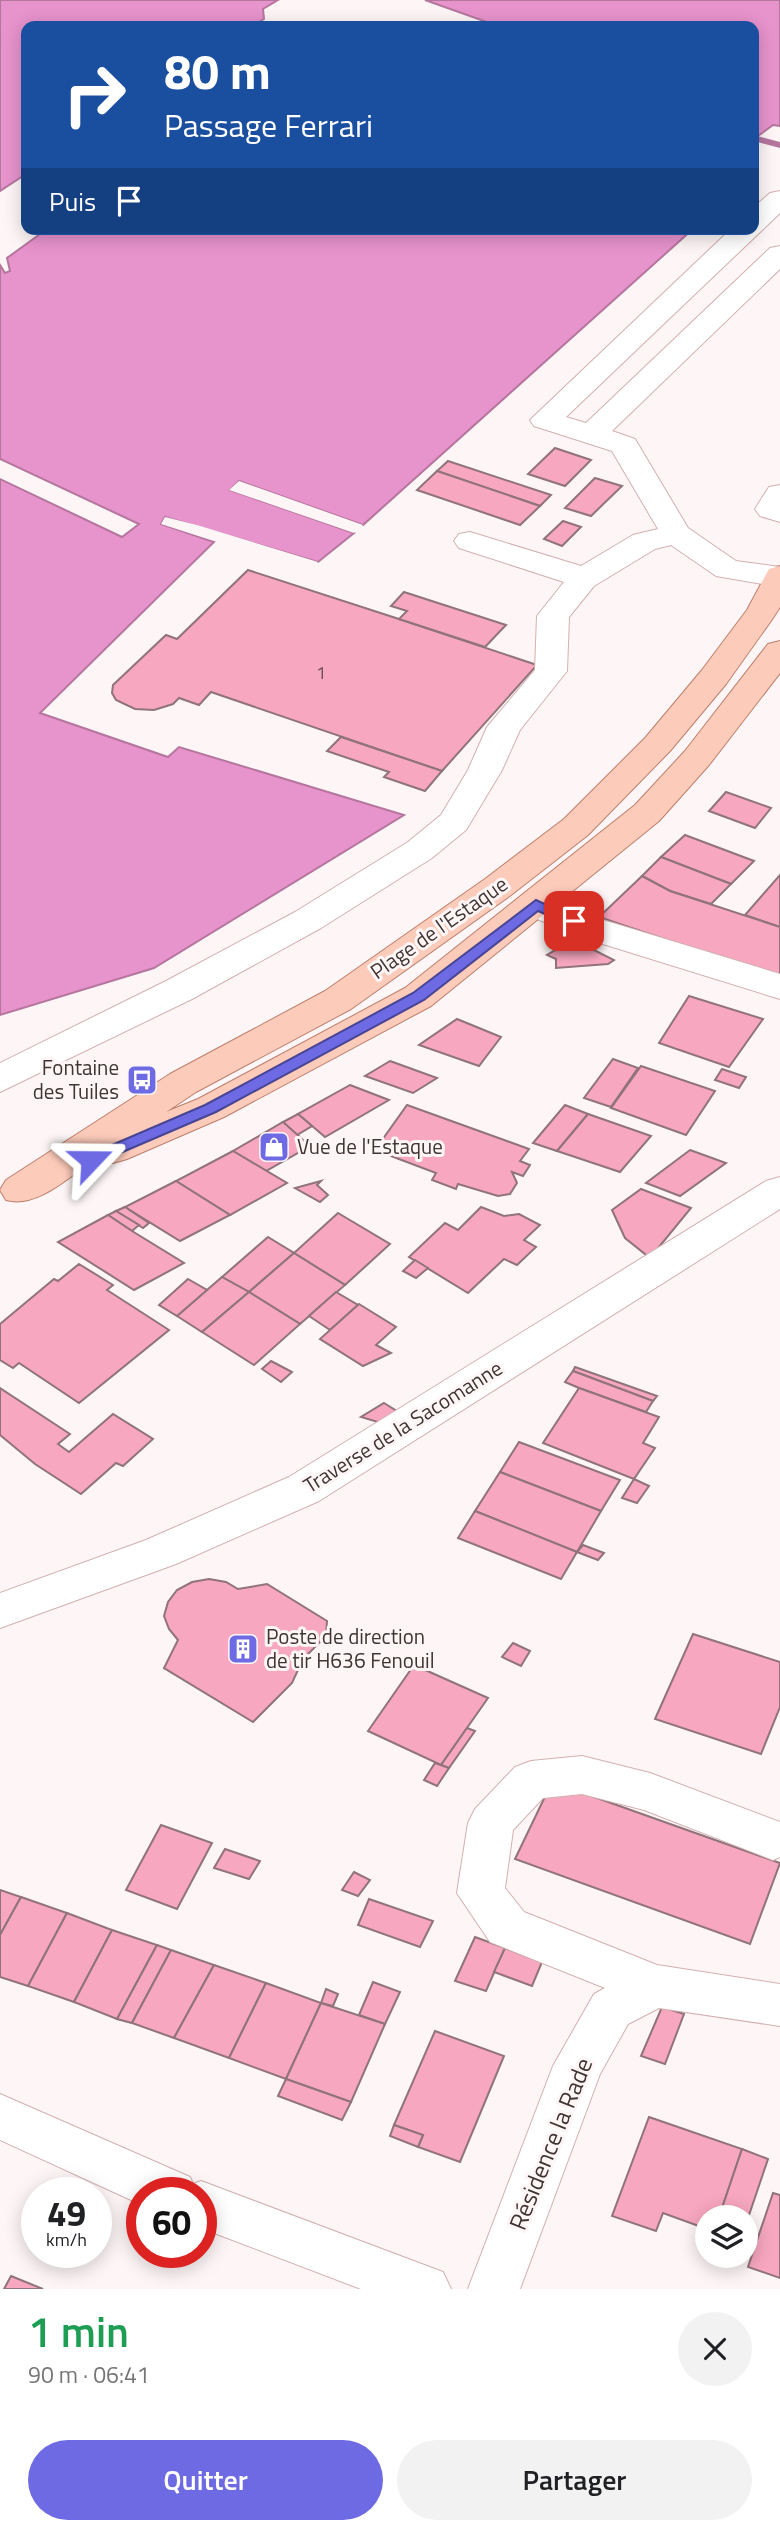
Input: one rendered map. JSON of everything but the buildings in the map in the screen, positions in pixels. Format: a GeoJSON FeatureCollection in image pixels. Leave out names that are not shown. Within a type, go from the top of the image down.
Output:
{"type":"FeatureCollection","features":[{"type":"Feature","properties":{"kind":"main road","name":"Plage de l'Estaque"},"geometry":{"type":"LineString","coordinates":[[10,1194],[183,1083],[338,1000],[498,887],[576,827],[658,744],[747,633],[780,577]]}},
{"type":"Feature","properties":{"kind":"main road","name":"Plage de l'Estaque"},"geometry":{"type":"LineString","coordinates":[[10,1194],[211,1108],[418,997],[536,905],[647,813],[697,758],[780,651]]}},
{"type":"Feature","properties":{"kind":"main road"},"geometry":{"type":"LineString","coordinates":[[498,887],[536,905]]}},
{"type":"Feature","properties":{"kind":"street"},"geometry":{"type":"LineString","coordinates":[[759,191],[780,199],[759,218]]}},
{"type":"Feature","properties":{"kind":"street"},"geometry":{"type":"LineString","coordinates":[[741,235],[545,420],[624,445],[676,534],[727,569],[780,577]]}},
{"type":"Feature","properties":{"kind":"street"},"geometry":{"type":"LineString","coordinates":[[591,434],[780,254]]}},
{"type":"Feature","properties":{"kind":"street"},"geometry":{"type":"LineString","coordinates":[[780,494],[771,509],[780,513]]}},
{"type":"Feature","properties":{"kind":"street"},"geometry":{"type":"LineString","coordinates":[[0,1079],[179,990],[309,920],[420,849],[454,822],[485,770],[504,727],[551,671],[553,616],[583,579],[644,542],[676,534]]}},
{"type":"Feature","properties":{"kind":"street"},"geometry":{"type":"LineString","coordinates":[[470,541],[559,568],[583,579]]}},
{"type":"Feature","properties":{"kind":"street"},"geometry":{"type":"LineString","coordinates":[[536,905],[590,928],[780,987]]}},
{"type":"Feature","properties":{"kind":"street","name":"Traverse de la Sacomanne"},"geometry":{"type":"LineString","coordinates":[[0,1611],[161,1552],[304,1489],[780,1191]]}},
{"type":"Feature","properties":{"kind":"street"},"geometry":{"type":"LineString","coordinates":[[773,1840],[650,1792],[582,1775],[531,1780],[491,1823],[481,1893],[507,1927],[655,1986],[780,2005]]}},
{"type":"Feature","properties":{"kind":"street","name":"Résidence la Rade"},"geometry":{"type":"LineString","coordinates":[[494,2289],[579,2066],[611,2009],[655,1986]]}},
{"type":"Feature","properties":{"kind":"street"},"geometry":{"type":"LineString","coordinates":[[0,2116],[130,2177]]}},
{"type":"Feature","properties":{"kind":"street"},"geometry":{"type":"LineString","coordinates":[[217,2210],[425,2289]]}},
{"type":"Feature","properties":{"kind":"shaded area"},"geometry":{"type":"Polygon","coordinates":[[[0,0],[278,0],[263,9],[264,19],[261,21],[21,21],[21,177],[0,191],[0,0]]]}},
{"type":"Feature","properties":{"kind":"shaded area"},"geometry":{"type":"Polygon","coordinates":[[[425,0],[780,0],[780,126],[773,125],[759,135],[759,21],[484,21],[425,0]]]}},
{"type":"Feature","properties":{"kind":"shaded area"},"geometry":{"type":"Polygon","coordinates":[[[39,235],[686,235],[363,525],[239,481],[230,490],[354,533],[318,562],[165,517],[161,524],[214,542],[40,713],[168,757],[179,747],[404,815],[154,968],[0,1015],[0,479],[122,537],[139,524],[0,459],[0,265],[5,273],[10,271],[7,258],[39,235]]]}},
{"type":"Feature","properties":{"kind":"pier"},"geometry":{"type":"Polygon","coordinates":[[[239,481],[363,525],[360,528],[240,485],[236,489],[356,531],[354,533],[229,490],[239,481]]]}},
{"type":"Feature","properties":{"kind":"pier"},"geometry":{"type":"Polygon","coordinates":[[[165,517],[318,562],[315,565],[196,528],[166,522],[217,542],[161,524],[165,517]]]}},
{"type":"Feature","properties":{"kind":"waterway"},"geometry":{"type":"LineString","coordinates":[[759,139],[780,145]]}},
{"type":"Feature","properties":{"kind":"place","name":"Fontaine des Tuiles"},"geometry":{"type":"Point","coordinates":[142,1080]}},
{"type":"Feature","properties":{"kind":"place","name":"Vue de l'Estaque"},"geometry":{"type":"Point","coordinates":[274,1147]}},
{"type":"Feature","properties":{"kind":"place","name":"Poste de direction de tir H636 Fenouil"},"geometry":{"type":"Point","coordinates":[243,1649]}},
{"type":"Feature","properties":{"kind":"route"},"geometry":{"type":"LineString","coordinates":[[91,1160],[211,1108],[418,997],[536,905],[574,921]]}}]}
